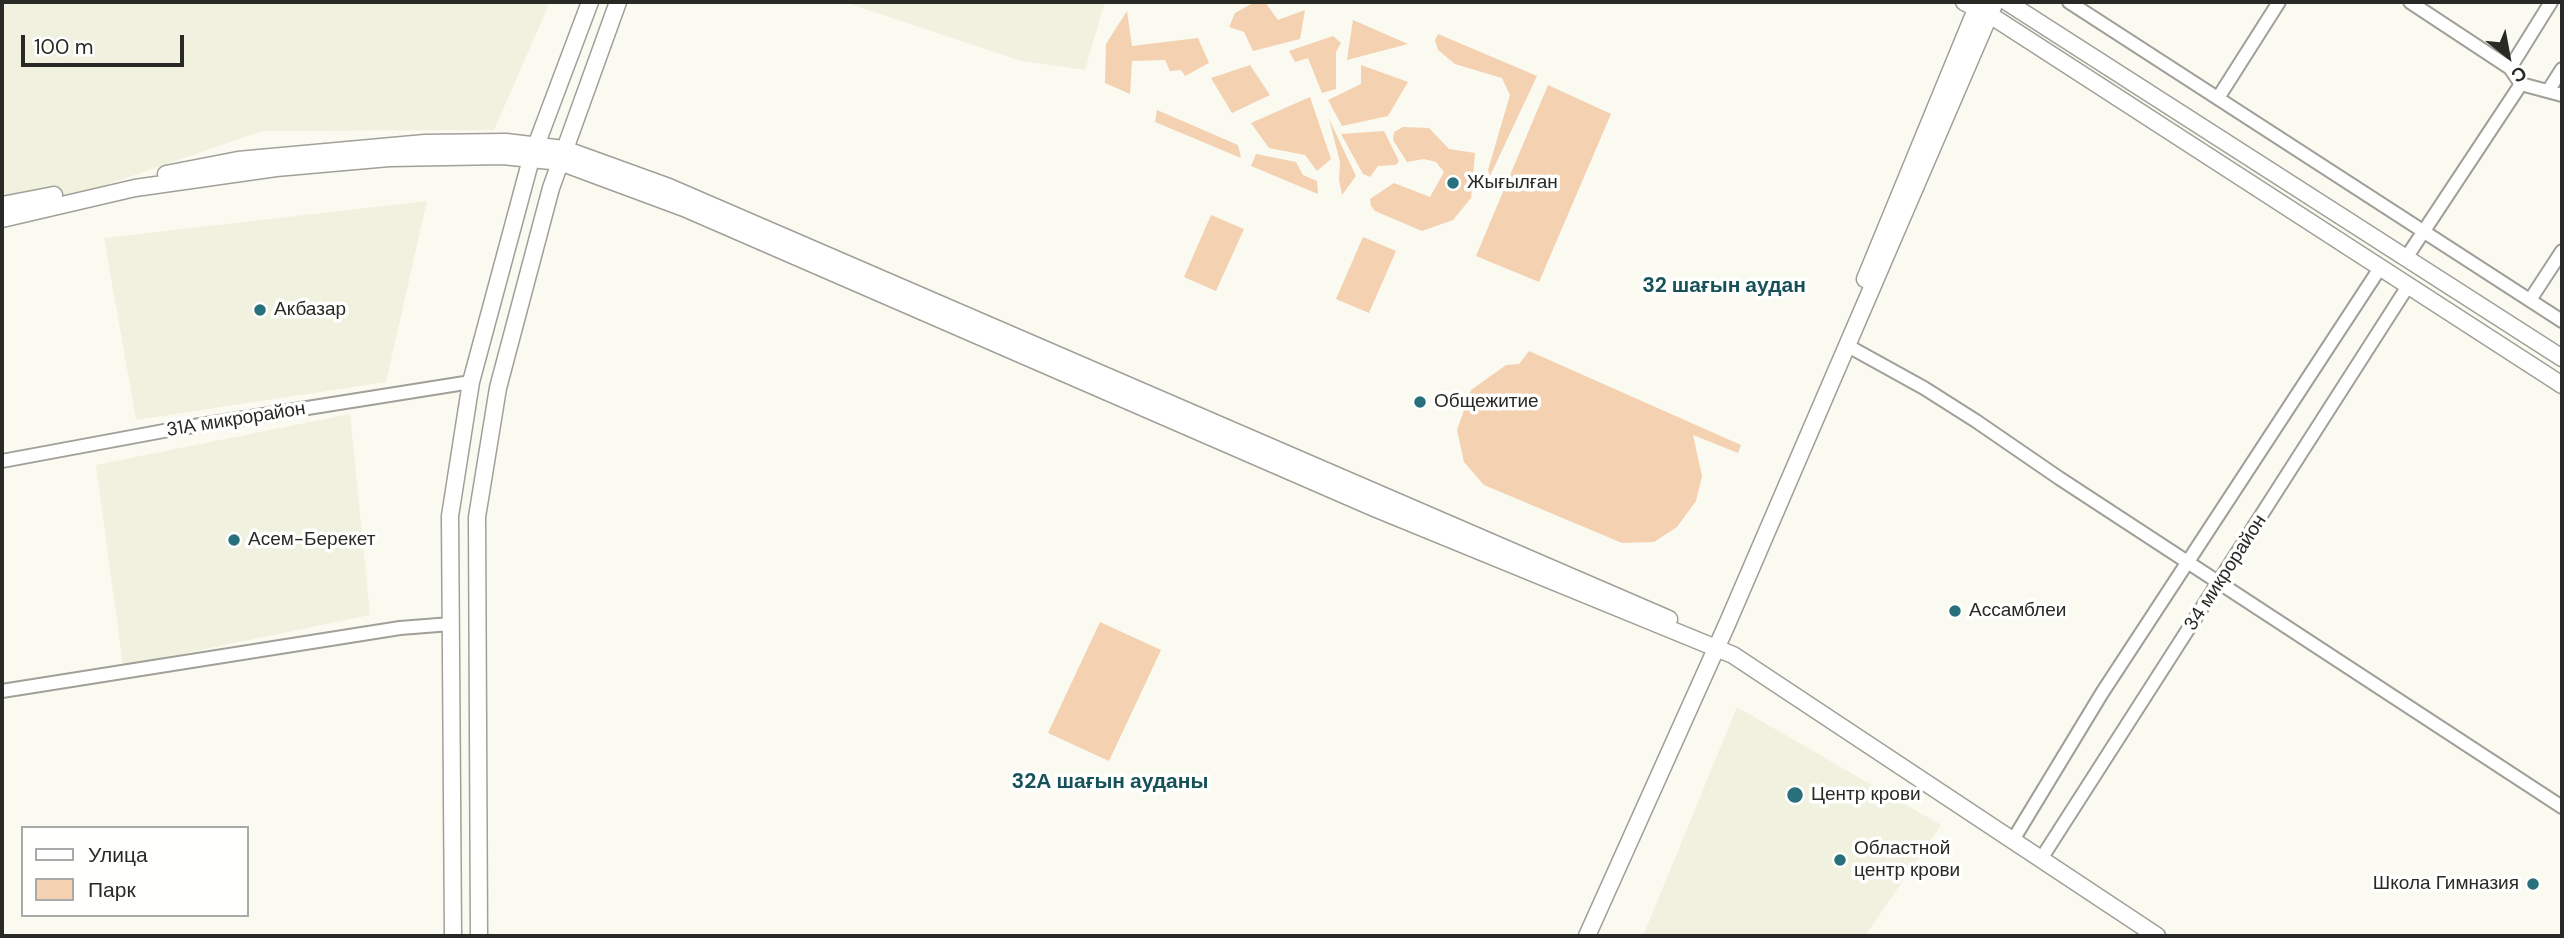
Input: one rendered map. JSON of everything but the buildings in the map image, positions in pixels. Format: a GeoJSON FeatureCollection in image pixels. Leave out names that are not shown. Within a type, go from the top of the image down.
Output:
{"type":"FeatureCollection","features":[{"type":"Feature","properties":{"kind":"street"},"geometry":{"type":"LineString","coordinates":[[453,936],[450,516],[471,383],[534,151],[590,2]]}},
{"type":"Feature","properties":{"kind":"street"},"geometry":{"type":"LineString","coordinates":[[479,936],[477,517],[498,387],[562,155],[618,2]]}},
{"type":"Feature","properties":{"kind":"street"},"geometry":{"type":"LineString","coordinates":[[2007,2],[2562,358]]}},
{"type":"Feature","properties":{"kind":"street"},"geometry":{"type":"LineString","coordinates":[[2069,2],[2562,320]]}},
{"type":"Feature","properties":{"kind":"street"},"geometry":{"type":"LineString","coordinates":[[2218,98],[2279,2]]}},
{"type":"Feature","properties":{"kind":"street"},"geometry":{"type":"LineString","coordinates":[[2410,2],[2510,68],[2521,84],[2562,95]]}},
{"type":"Feature","properties":{"kind":"street"},"geometry":{"type":"LineString","coordinates":[[2510,68],[2551,2]]}},
{"type":"Feature","properties":{"kind":"street"},"geometry":{"type":"LineString","coordinates":[[1981,5],[2562,385]]}},
{"type":"Feature","properties":{"kind":"street"},"geometry":{"type":"LineString","coordinates":[[1580,936],[1848,346],[1981,5]]}},
{"type":"Feature","properties":{"kind":"street"},"geometry":{"type":"LineString","coordinates":[[1587,936],[1713,644],[1981,5]]}},
{"type":"Feature","properties":{"kind":"street"},"geometry":{"type":"LineString","coordinates":[[2548,91],[2562,69]]}},
{"type":"Feature","properties":{"kind":"street"},"geometry":{"type":"LineString","coordinates":[[2406,258],[2521,84]]}},
{"type":"Feature","properties":{"kind":"street"},"geometry":{"type":"LineString","coordinates":[[2,205],[238,160],[425,143],[562,155],[669,187],[1713,644],[2157,936]]}},
{"type":"Feature","properties":{"kind":"street"},"geometry":{"type":"LineString","coordinates":[[2,219],[135,188],[276,168],[534,151]]}},
{"type":"Feature","properties":{"kind":"street"},"geometry":{"type":"LineString","coordinates":[[2530,300],[2562,251]]}},
{"type":"Feature","properties":{"kind":"street"},"geometry":{"type":"LineString","coordinates":[[2013,839],[2102,693],[2380,268]]}},
{"type":"Feature","properties":{"kind":"street","name":"34 микрорайон"},"geometry":{"type":"LineString","coordinates":[[2041,859],[2408,286]]}},
{"type":"Feature","properties":{"kind":"street"},"geometry":{"type":"LineString","coordinates":[[1848,346],[1924,388],[2562,807]]}},
{"type":"Feature","properties":{"kind":"street"},"geometry":{"type":"LineString","coordinates":[[471,383],[498,387]]}},
{"type":"Feature","properties":{"kind":"street","name":"31А микрорайон"},"geometry":{"type":"LineString","coordinates":[[2,461],[144,434],[471,383]]}},
{"type":"Feature","properties":{"kind":"street"},"geometry":{"type":"LineString","coordinates":[[2,691],[400,628],[451,624]]}},
{"type":"Feature","properties":{"kind":"shaded area"},"geometry":{"type":"Polygon","coordinates":[[[2,2],[550,2],[494,130],[262,131],[2,221],[2,2]]]}},
{"type":"Feature","properties":{"kind":"shaded area"},"geometry":{"type":"Polygon","coordinates":[[[844,2],[1105,2],[1085,70],[1021,61],[844,2]]]}},
{"type":"Feature","properties":{"kind":"shaded area","name":"Акбазар"},"geometry":{"type":"Polygon","coordinates":[[[427,201],[386,382],[136,420],[104,238],[427,201]]]}},
{"type":"Feature","properties":{"kind":"shaded area","name":"Асем-Берекет"},"geometry":{"type":"Polygon","coordinates":[[[350,414],[370,615],[123,666],[96,465],[350,414]]]}},
{"type":"Feature","properties":{"kind":"shaded area","name":"Центр крови"},"geometry":{"type":"Polygon","coordinates":[[[1737,707],[1941,825],[1865,936],[1643,936],[1737,707]]]}},
{"type":"Feature","properties":{"kind":"green space"},"geometry":{"type":"Polygon","coordinates":[[[1255,2],[1265,2],[1278,20],[1305,10],[1300,39],[1253,51],[1244,32],[1229,27],[1235,13],[1255,2]]]}},
{"type":"Feature","properties":{"kind":"green space"},"geometry":{"type":"Polygon","coordinates":[[[1127,11],[1132,46],[1198,38],[1209,63],[1185,76],[1181,70],[1170,71],[1165,60],[1132,61],[1130,94],[1105,83],[1106,44],[1127,11]]]}},
{"type":"Feature","properties":{"kind":"green space"},"geometry":{"type":"Polygon","coordinates":[[[1353,20],[1408,44],[1347,60],[1353,20]]]}},
{"type":"Feature","properties":{"kind":"green space"},"geometry":{"type":"Polygon","coordinates":[[[1438,34],[1537,76],[1490,176],[1488,170],[1510,95],[1502,78],[1455,64],[1438,50],[1435,40],[1438,34]]]}},
{"type":"Feature","properties":{"kind":"green space"},"geometry":{"type":"Polygon","coordinates":[[[1333,36],[1341,43],[1336,52],[1336,89],[1322,93],[1308,58],[1295,62],[1289,51],[1333,36]]]}},
{"type":"Feature","properties":{"kind":"green space"},"geometry":{"type":"Polygon","coordinates":[[[1250,65],[1270,95],[1232,113],[1211,78],[1250,65]]]}},
{"type":"Feature","properties":{"kind":"green space"},"geometry":{"type":"Polygon","coordinates":[[[1361,65],[1408,82],[1388,116],[1342,126],[1328,100],[1361,84],[1361,65]]]}},
{"type":"Feature","properties":{"kind":"green space"},"geometry":{"type":"Polygon","coordinates":[[[1548,85],[1611,114],[1539,282],[1476,256],[1548,85]]]}},
{"type":"Feature","properties":{"kind":"green space"},"geometry":{"type":"Polygon","coordinates":[[[1310,97],[1331,159],[1317,171],[1305,155],[1269,148],[1251,123],[1310,97]]]}},
{"type":"Feature","properties":{"kind":"green space"},"geometry":{"type":"Polygon","coordinates":[[[1157,110],[1238,145],[1241,158],[1155,122],[1157,110]]]}},
{"type":"Feature","properties":{"kind":"green space"},"geometry":{"type":"Polygon","coordinates":[[[1329,119],[1356,176],[1342,195],[1340,162],[1329,119]]]}},
{"type":"Feature","properties":{"kind":"green space"},"geometry":{"type":"Polygon","coordinates":[[[1403,127],[1429,128],[1449,149],[1475,153],[1471,198],[1453,220],[1422,231],[1375,211],[1371,206],[1370,199],[1394,183],[1430,197],[1444,172],[1436,162],[1424,159],[1407,162],[1393,140],[1394,132],[1403,127]]]}},
{"type":"Feature","properties":{"kind":"green space"},"geometry":{"type":"Polygon","coordinates":[[[1384,131],[1399,161],[1396,165],[1378,166],[1370,177],[1363,174],[1341,134],[1384,131]]]}},
{"type":"Feature","properties":{"kind":"green space"},"geometry":{"type":"Polygon","coordinates":[[[1256,154],[1296,162],[1303,175],[1317,181],[1318,194],[1251,166],[1256,154]]]}},
{"type":"Feature","properties":{"kind":"green space"},"geometry":{"type":"Polygon","coordinates":[[[1211,215],[1244,229],[1216,291],[1184,277],[1211,215]]]}},
{"type":"Feature","properties":{"kind":"green space"},"geometry":{"type":"Polygon","coordinates":[[[1363,237],[1396,251],[1369,313],[1336,299],[1363,237]]]}},
{"type":"Feature","properties":{"kind":"green space"},"geometry":{"type":"Polygon","coordinates":[[[1529,351],[1741,445],[1738,453],[1693,435],[1702,476],[1696,501],[1677,527],[1654,542],[1622,543],[1484,485],[1464,462],[1457,430],[1471,390],[1506,365],[1519,364],[1529,351]]]}},
{"type":"Feature","properties":{"kind":"green space"},"geometry":{"type":"Polygon","coordinates":[[[1100,622],[1161,650],[1109,761],[1048,733],[1100,622]]]}},
{"type":"Feature","properties":{"kind":"place","name":"Жығылған"},"geometry":{"type":"Point","coordinates":[1453,183]}},
{"type":"Feature","properties":{"kind":"place","name":"Акбазар"},"geometry":{"type":"Point","coordinates":[260,310]}},
{"type":"Feature","properties":{"kind":"place","name":"Общежитие"},"geometry":{"type":"Point","coordinates":[1420,402]}},
{"type":"Feature","properties":{"kind":"place","name":"Асем-Берекет"},"geometry":{"type":"Point","coordinates":[234,540]}},
{"type":"Feature","properties":{"kind":"place","name":"Ассамблеи"},"geometry":{"type":"Point","coordinates":[1955,611]}},
{"type":"Feature","properties":{"kind":"place","name":"Центр крови"},"geometry":{"type":"Point","coordinates":[1795,795]}},
{"type":"Feature","properties":{"kind":"place","name":"Областной центр крови"},"geometry":{"type":"Point","coordinates":[1840,860]}},
{"type":"Feature","properties":{"kind":"place","name":"Школа Гимназия"},"geometry":{"type":"Point","coordinates":[2533,884]}},
{"type":"Feature","properties":{"kind":"district","name":"32 шағын аудан"},"geometry":{"type":"Point","coordinates":[1724,286]}},
{"type":"Feature","properties":{"kind":"district","name":"32А шағын ауданы"},"geometry":{"type":"Point","coordinates":[1110,782]}}]}
